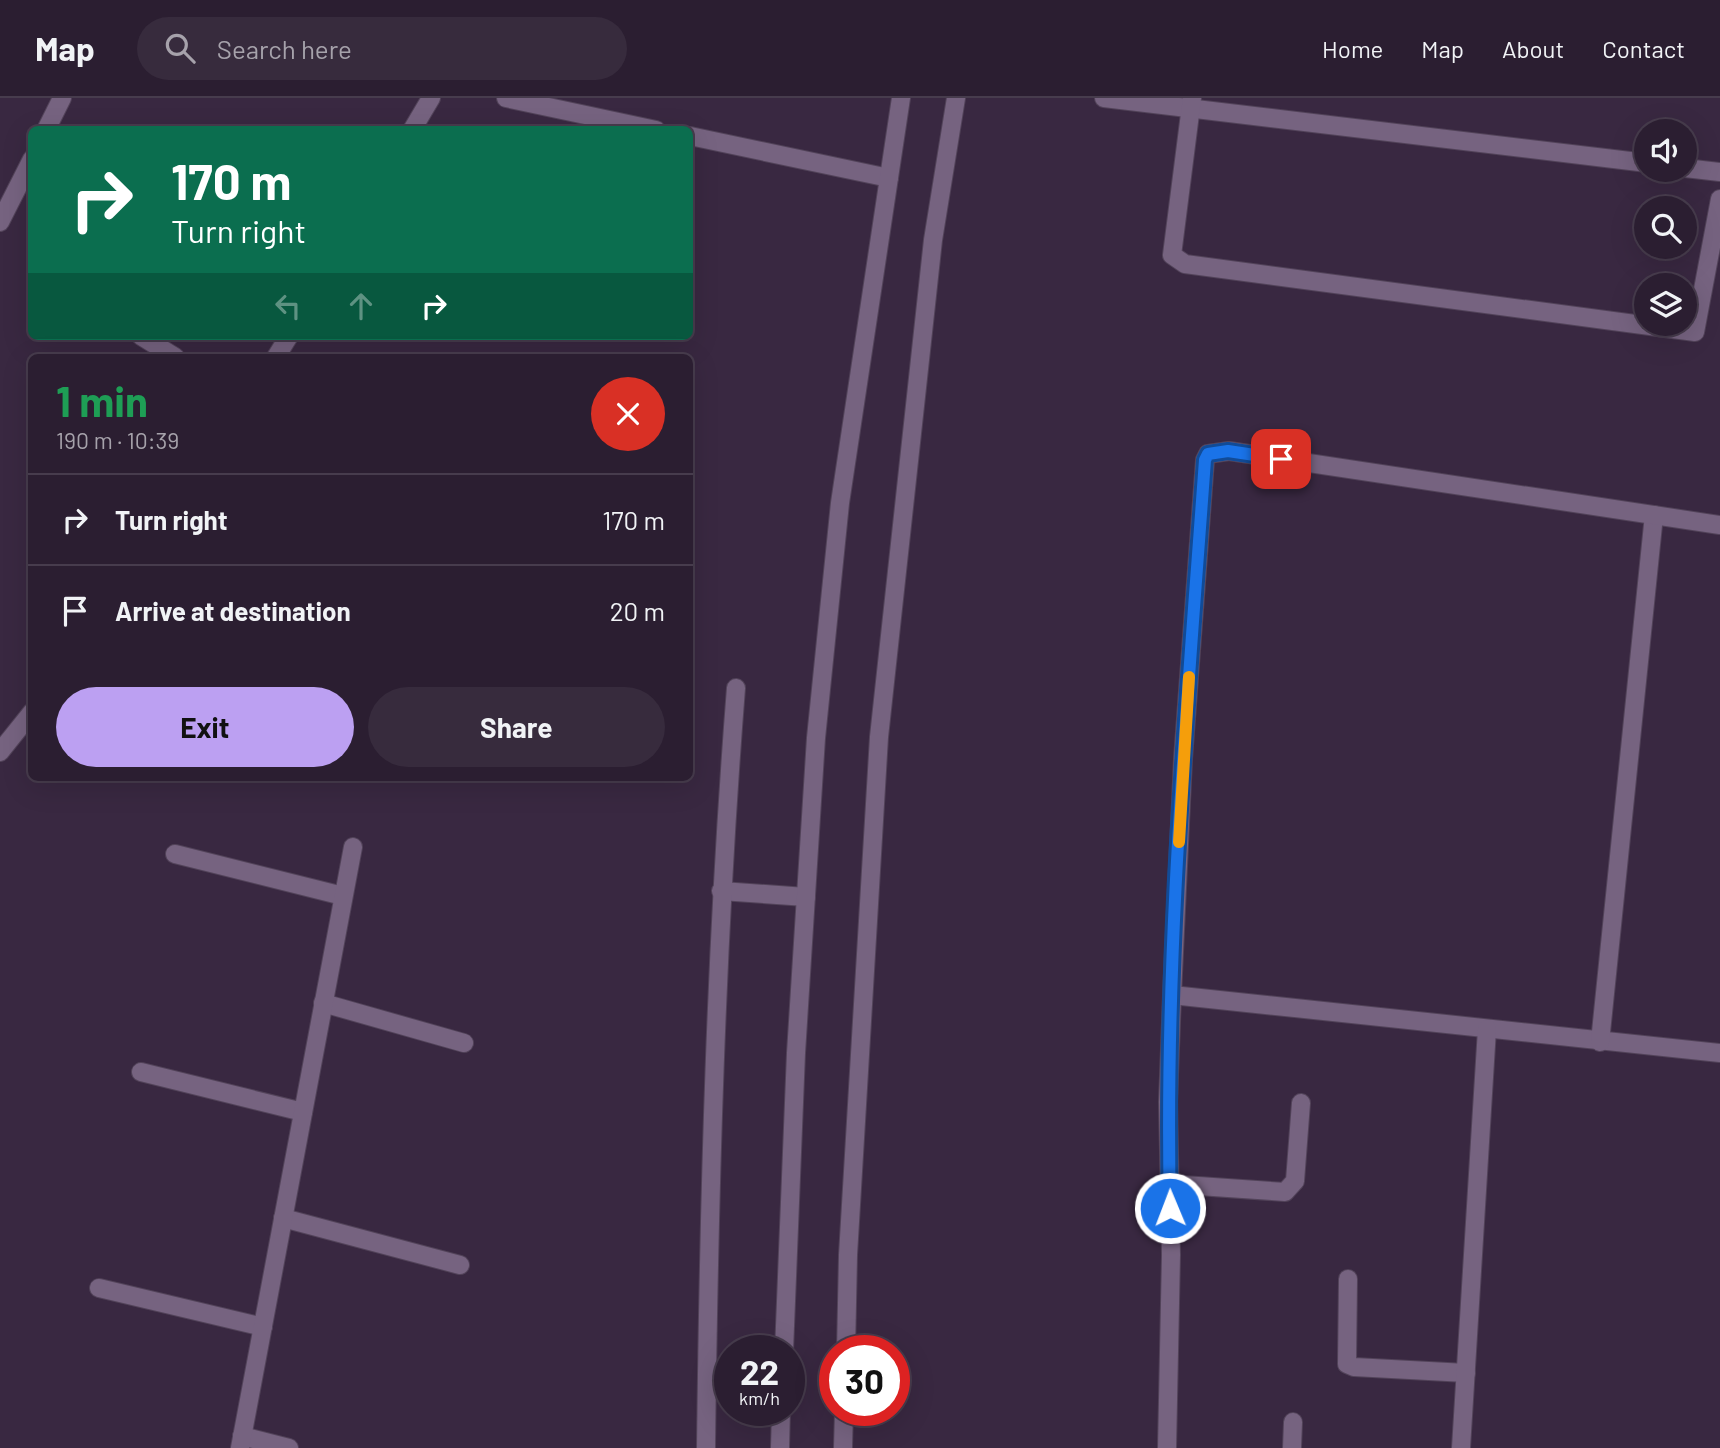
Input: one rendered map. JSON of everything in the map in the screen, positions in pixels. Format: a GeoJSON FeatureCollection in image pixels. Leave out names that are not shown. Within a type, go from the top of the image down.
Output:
{"type":"FeatureCollection","features":[{"type":"Feature","properties":{"kind":"street"},"geometry":{"type":"LineString","coordinates":[[48,126],[62,98]]}},
{"type":"Feature","properties":{"kind":"street"},"geometry":{"type":"LineString","coordinates":[[414,126],[431,98]]}},
{"type":"Feature","properties":{"kind":"street"},"geometry":{"type":"LineString","coordinates":[[506,98],[637,126]]}},
{"type":"Feature","properties":{"kind":"street"},"geometry":{"type":"LineString","coordinates":[[785,1335],[796,1053],[816,738],[840,503],[901,98]]}},
{"type":"Feature","properties":{"kind":"street"},"geometry":{"type":"LineString","coordinates":[[847,1335],[850,1227],[879,737],[933,240],[956,98]]}},
{"type":"Feature","properties":{"kind":"street"},"geometry":{"type":"LineString","coordinates":[[1104,98],[1191,103],[1634,161]]}},
{"type":"Feature","properties":{"kind":"street"},"geometry":{"type":"LineString","coordinates":[[1191,103],[1171,255],[1185,264],[1695,332],[1720,199]]}},
{"type":"Feature","properties":{"kind":"street"},"geometry":{"type":"LineString","coordinates":[[693,137],[889,178]]}},
{"type":"Feature","properties":{"kind":"street"},"geometry":{"type":"LineString","coordinates":[[0,222],[28,167]]}},
{"type":"Feature","properties":{"kind":"street"},"geometry":{"type":"LineString","coordinates":[[1697,169],[1720,172]]}},
{"type":"Feature","properties":{"kind":"street"},"geometry":{"type":"LineString","coordinates":[[147,340],[170,354]]}},
{"type":"Feature","properties":{"kind":"street"},"geometry":{"type":"LineString","coordinates":[[1167,1448],[1171,1255],[1168,1102],[1172,995],[1184,745],[1205,460],[1208,454],[1228,451],[1720,525]]}},
{"type":"Feature","properties":{"kind":"street"},"geometry":{"type":"LineString","coordinates":[[1600,1042],[1654,515]]}},
{"type":"Feature","properties":{"kind":"street"},"geometry":{"type":"LineString","coordinates":[[706,1448],[716,990],[736,688]]}},
{"type":"Feature","properties":{"kind":"street"},"geometry":{"type":"LineString","coordinates":[[0,752],[28,717]]}},
{"type":"Feature","properties":{"kind":"street"},"geometry":{"type":"LineString","coordinates":[[289,1448],[241,1442],[353,846]]}},
{"type":"Feature","properties":{"kind":"street"},"geometry":{"type":"LineString","coordinates":[[175,854],[343,896]]}},
{"type":"Feature","properties":{"kind":"street"},"geometry":{"type":"LineString","coordinates":[[721,891],[806,897]]}},
{"type":"Feature","properties":{"kind":"street"},"geometry":{"type":"LineString","coordinates":[[1172,995],[1720,1054]]}},
{"type":"Feature","properties":{"kind":"street"},"geometry":{"type":"LineString","coordinates":[[323,1003],[464,1043]]}},
{"type":"Feature","properties":{"kind":"street"},"geometry":{"type":"LineString","coordinates":[[1461,1448],[1487,1029]]}},
{"type":"Feature","properties":{"kind":"street"},"geometry":{"type":"LineString","coordinates":[[141,1072],[303,1112]]}},
{"type":"Feature","properties":{"kind":"street"},"geometry":{"type":"LineString","coordinates":[[1169,1184],[1285,1192],[1295,1181],[1301,1103]]}},
{"type":"Feature","properties":{"kind":"street"},"geometry":{"type":"LineString","coordinates":[[283,1218],[460,1265]]}},
{"type":"Feature","properties":{"kind":"street"},"geometry":{"type":"LineString","coordinates":[[1348,1279],[1347,1364],[1354,1367],[1466,1373]]}},
{"type":"Feature","properties":{"kind":"street"},"geometry":{"type":"LineString","coordinates":[[99,1289],[262,1327]]}},
{"type":"Feature","properties":{"kind":"street"},"geometry":{"type":"LineString","coordinates":[[1292,1448],[1293,1422]]}},
{"type":"Feature","properties":{"kind":"street"},"geometry":{"type":"LineString","coordinates":[[780,1448],[781,1426]]}},
{"type":"Feature","properties":{"kind":"street"},"geometry":{"type":"LineString","coordinates":[[843,1448],[844,1426]]}},
{"type":"Feature","properties":{"kind":"slow traffic"},"geometry":{"type":"LineString","coordinates":[[1179,842],[1189,677]]}},
{"type":"Feature","properties":{"kind":"route"},"geometry":{"type":"LineString","coordinates":[[1170,1208],[1168,1102],[1179,837],[1205,460],[1208,454],[1228,451],[1281,459]]}}]}
